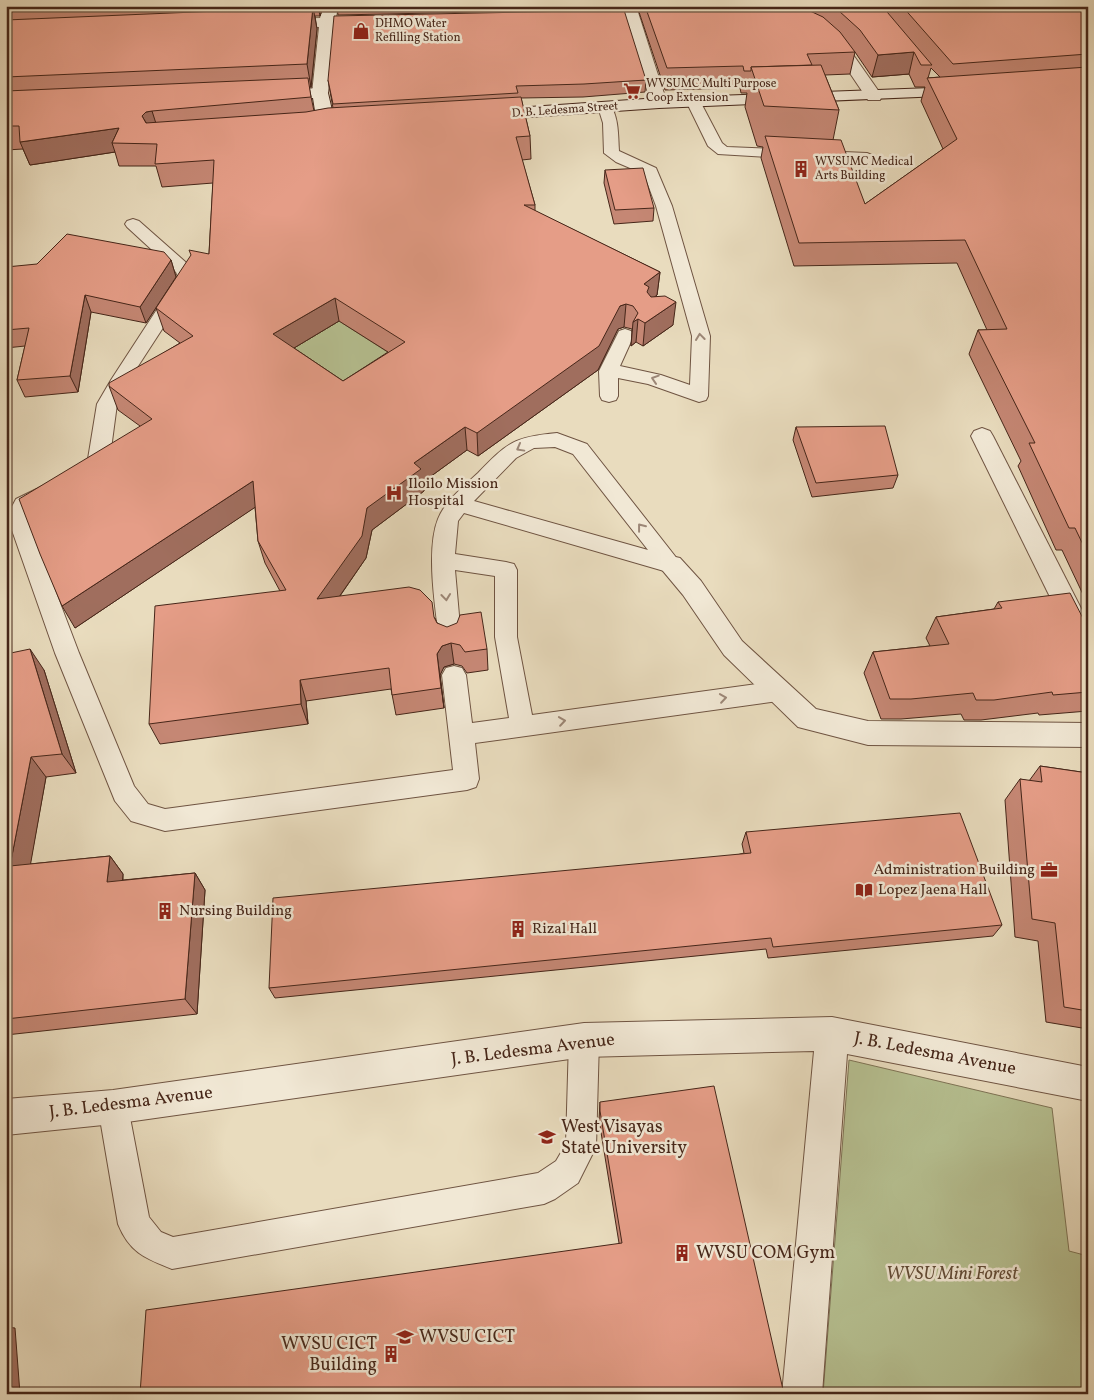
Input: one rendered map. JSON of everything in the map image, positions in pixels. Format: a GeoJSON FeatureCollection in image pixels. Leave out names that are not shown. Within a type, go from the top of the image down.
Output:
{"type":"FeatureCollection","features":[{"type":"Feature","properties":{"kind":"street"},"geometry":{"type":"LineString","coordinates":[[328,124],[324,117],[320,93],[331,6]]}},
{"type":"Feature","properties":{"kind":"street"},"geometry":{"type":"LineString","coordinates":[[611,15],[629,10],[659,103]]}},
{"type":"Feature","properties":{"kind":"street"},"geometry":{"type":"LineString","coordinates":[[269,24],[386,21]]}},
{"type":"Feature","properties":{"kind":"street"},"geometry":{"type":"LineString","coordinates":[[813,27],[835,39],[874,96]]}},
{"type":"Feature","properties":{"kind":"street"},"geometry":{"type":"LineString","coordinates":[[930,79],[942,93]]}},
{"type":"Feature","properties":{"kind":"street","name":"D. B. Ledesma Street"},"geometry":{"type":"LineString","coordinates":[[476,116],[659,103],[971,91]]}},
{"type":"Feature","properties":{"kind":"street"},"geometry":{"type":"LineString","coordinates":[[262,95],[320,93]]}},
{"type":"Feature","properties":{"kind":"street"},"geometry":{"type":"LineString","coordinates":[[310,128],[328,124],[370,122]]}},
{"type":"Feature","properties":{"kind":"street"},"geometry":{"type":"LineString","coordinates":[[982,436],[1088,649]]}},
{"type":"Feature","properties":{"kind":"street"},"geometry":{"type":"LineString","coordinates":[[671,566],[692,588],[733,648],[808,719],[868,733],[1088,735]]}},
{"type":"Feature","properties":{"kind":"street"},"geometry":{"type":"LineString","coordinates":[[802,1394],[832,1034]]}},
{"type":"Feature","properties":{"kind":"street","name":"J. B. Ledesma Avenue"},"geometry":{"type":"LineString","coordinates":[[6,1117],[112,1107],[584,1040],[832,1034],[1088,1084]]}},
{"type":"Feature","properties":{"kind":"lane"},"geometry":{"type":"LineString","coordinates":[[694,103],[716,146],[723,151],[867,158]]}},
{"type":"Feature","properties":{"kind":"lane"},"geometry":{"type":"LineString","coordinates":[[605,107],[610,122],[612,153],[621,160],[640,165],[651,171],[664,206],[685,312],[701,336],[699,396],[651,377],[632,372],[608,371]]}},
{"type":"Feature","properties":{"kind":"lane"},"geometry":{"type":"LineString","coordinates":[[133,224],[184,270],[187,277],[120,380],[107,404],[101,449],[97,462],[86,473],[37,495],[22,504],[17,516],[67,653],[124,793],[140,813],[165,820],[467,780],[454,675]]}},
{"type":"Feature","properties":{"kind":"lane"},"geometry":{"type":"LineString","coordinates":[[609,396],[608,371],[618,354],[624,335]]}},
{"type":"Feature","properties":{"kind":"lane"},"geometry":{"type":"LineString","coordinates":[[450,638],[444,586],[444,545],[448,520],[459,504],[510,453],[530,442],[557,440],[580,449],[671,566]]}},
{"type":"Feature","properties":{"kind":"lane"},"geometry":{"type":"LineString","coordinates":[[459,504],[671,566]]}},
{"type":"Feature","properties":{"kind":"lane"},"geometry":{"type":"LineString","coordinates":[[445,560],[506,570],[506,637],[522,726]]}},
{"type":"Feature","properties":{"kind":"lane"},"geometry":{"type":"LineString","coordinates":[[461,735],[778,691]]}},
{"type":"Feature","properties":{"kind":"lane"},"geometry":{"type":"LineString","coordinates":[[112,1107],[134,1224],[150,1243],[172,1253],[544,1188],[567,1172],[581,1147],[584,1040]]}},
{"type":"Feature","properties":{"kind":"green space"},"geometry":{"type":"Polygon","coordinates":[[[339,321],[408,365],[348,404],[279,357],[339,321]]]}},
{"type":"Feature","properties":{"kind":"green space","name":"WVSU Mini Forest"},"geometry":{"type":"Polygon","coordinates":[[[849,1060],[1052,1108],[1069,1251],[1088,1256],[1088,1394],[823,1394],[849,1060]]]}},
{"type":"Feature","properties":{"kind":"building"},"geometry":{"type":"Polygon","coordinates":[[[645,6],[789,6],[810,11],[823,17],[840,32],[855,52],[807,54],[812,65],[751,67],[751,71],[744,71],[743,66],[667,68],[645,6]]]}},
{"type":"Feature","properties":{"kind":"building"},"geometry":{"type":"Polygon","coordinates":[[[829,6],[882,6],[932,65],[921,65],[914,52],[878,55],[860,30],[839,11],[829,6]]]}},
{"type":"Feature","properties":{"kind":"building"},"geometry":{"type":"Polygon","coordinates":[[[902,6],[1088,6],[1088,54],[953,64],[902,6]]]}},
{"type":"Feature","properties":{"kind":"building"},"geometry":{"type":"Polygon","coordinates":[[[313,7],[307,64],[6,77],[6,20],[313,7]]]}},
{"type":"Feature","properties":{"kind":"building"},"geometry":{"type":"Polygon","coordinates":[[[624,10],[646,80],[516,86],[518,93],[333,104],[328,80],[334,16],[624,10]]]}},
{"type":"Feature","properties":{"kind":"building"},"geometry":{"type":"Polygon","coordinates":[[[821,65],[839,110],[764,106],[751,67],[821,65]]]}},
{"type":"Feature","properties":{"kind":"building"},"geometry":{"type":"Polygon","coordinates":[[[1088,67],[1088,555],[1075,528],[1069,528],[1029,443],[1035,443],[978,330],[1007,329],[965,240],[799,243],[765,136],[841,140],[865,204],[957,139],[927,78],[1088,67]]]}},
{"type":"Feature","properties":{"kind":"building"},"geometry":{"type":"Polygon","coordinates":[[[308,78],[311,97],[152,111],[146,112],[142,116],[146,123],[306,112],[328,108],[521,97],[530,136],[516,137],[535,205],[524,205],[660,272],[644,284],[649,287],[647,292],[651,297],[665,296],[676,302],[645,323],[638,319],[633,322],[638,313],[633,306],[626,304],[620,306],[599,346],[477,433],[465,427],[414,463],[421,469],[367,508],[362,536],[317,599],[409,587],[420,590],[432,602],[434,617],[437,623],[447,627],[457,623],[460,615],[481,612],[487,649],[465,652],[460,645],[451,643],[442,646],[437,654],[441,688],[392,695],[389,668],[300,680],[301,704],[149,724],[155,606],[286,590],[258,541],[253,481],[62,606],[19,499],[152,419],[109,386],[109,383],[193,336],[156,308],[191,255],[189,250],[209,254],[214,160],[155,164],[157,144],[112,143],[119,128],[20,142],[19,126],[6,126],[6,91],[308,78]],[[335,298],[273,334],[343,381],[405,342],[335,298]]]}},
{"type":"Feature","properties":{"kind":"building"},"geometry":{"type":"Polygon","coordinates":[[[643,168],[654,208],[615,210],[605,170],[643,168]]]}},
{"type":"Feature","properties":{"kind":"building"},"geometry":{"type":"Polygon","coordinates":[[[67,234],[164,252],[171,260],[140,307],[85,295],[70,376],[17,380],[29,328],[6,330],[6,267],[37,264],[67,234]]]}},
{"type":"Feature","properties":{"kind":"building"},"geometry":{"type":"Polygon","coordinates":[[[885,426],[898,475],[816,483],[796,427],[885,426]]]}},
{"type":"Feature","properties":{"kind":"building"},"geometry":{"type":"Polygon","coordinates":[[[1070,593],[1088,628],[1088,692],[1053,695],[1052,692],[994,700],[976,700],[973,693],[911,699],[890,699],[873,652],[949,644],[936,617],[1002,608],[998,602],[1070,593]]]}},
{"type":"Feature","properties":{"kind":"building"},"geometry":{"type":"Polygon","coordinates":[[[30,649],[62,754],[31,757],[10,866],[110,856],[107,882],[195,873],[185,999],[6,1019],[6,654],[30,649]]]}},
{"type":"Feature","properties":{"kind":"building","name":"Administration Building"},"geometry":{"type":"Polygon","coordinates":[[[1040,766],[1088,773],[1088,1011],[1064,1007],[1055,923],[1032,919],[1020,779],[1042,782],[1040,766]]]}},
{"type":"Feature","properties":{"kind":"building"},"geometry":{"type":"Polygon","coordinates":[[[960,813],[1002,925],[773,947],[771,938],[269,988],[273,898],[751,853],[746,832],[960,813]]]}},
{"type":"Feature","properties":{"kind":"building"},"geometry":{"type":"Polygon","coordinates":[[[714,1086],[784,1394],[140,1394],[146,1310],[622,1243],[600,1102],[714,1086]]]}},
{"type":"Feature","properties":{"kind":"place","name":"DHMO Water Refilling Station"},"geometry":{"type":"Point","coordinates":[361,31]}},
{"type":"Feature","properties":{"kind":"place","name":"WVSUMC Multi Purpose Coop Extension"},"geometry":{"type":"Point","coordinates":[632,91]}},
{"type":"Feature","properties":{"kind":"place","name":"WVSUMC Medical Arts Building"},"geometry":{"type":"Point","coordinates":[801,169]}},
{"type":"Feature","properties":{"kind":"place","name":"Iloilo Mission Hospital"},"geometry":{"type":"Point","coordinates":[394,493]}},
{"type":"Feature","properties":{"kind":"place","name":"Administration Building"},"geometry":{"type":"Point","coordinates":[1049,870]}},
{"type":"Feature","properties":{"kind":"place","name":"Lopez Jaena Hall"},"geometry":{"type":"Point","coordinates":[864,890]}},
{"type":"Feature","properties":{"kind":"place","name":"Nursing Building"},"geometry":{"type":"Point","coordinates":[165,911]}},
{"type":"Feature","properties":{"kind":"place","name":"Rizal Hall"},"geometry":{"type":"Point","coordinates":[518,929]}},
{"type":"Feature","properties":{"kind":"place","name":"West Visayas State University"},"geometry":{"type":"Point","coordinates":[547,1137]}},
{"type":"Feature","properties":{"kind":"place","name":"WVSU COM Gym"},"geometry":{"type":"Point","coordinates":[682,1253]}},
{"type":"Feature","properties":{"kind":"place","name":"WVSU CICT"},"geometry":{"type":"Point","coordinates":[405,1337]}},
{"type":"Feature","properties":{"kind":"place","name":"WVSU CICT Building"},"geometry":{"type":"Point","coordinates":[391,1354]}}]}
